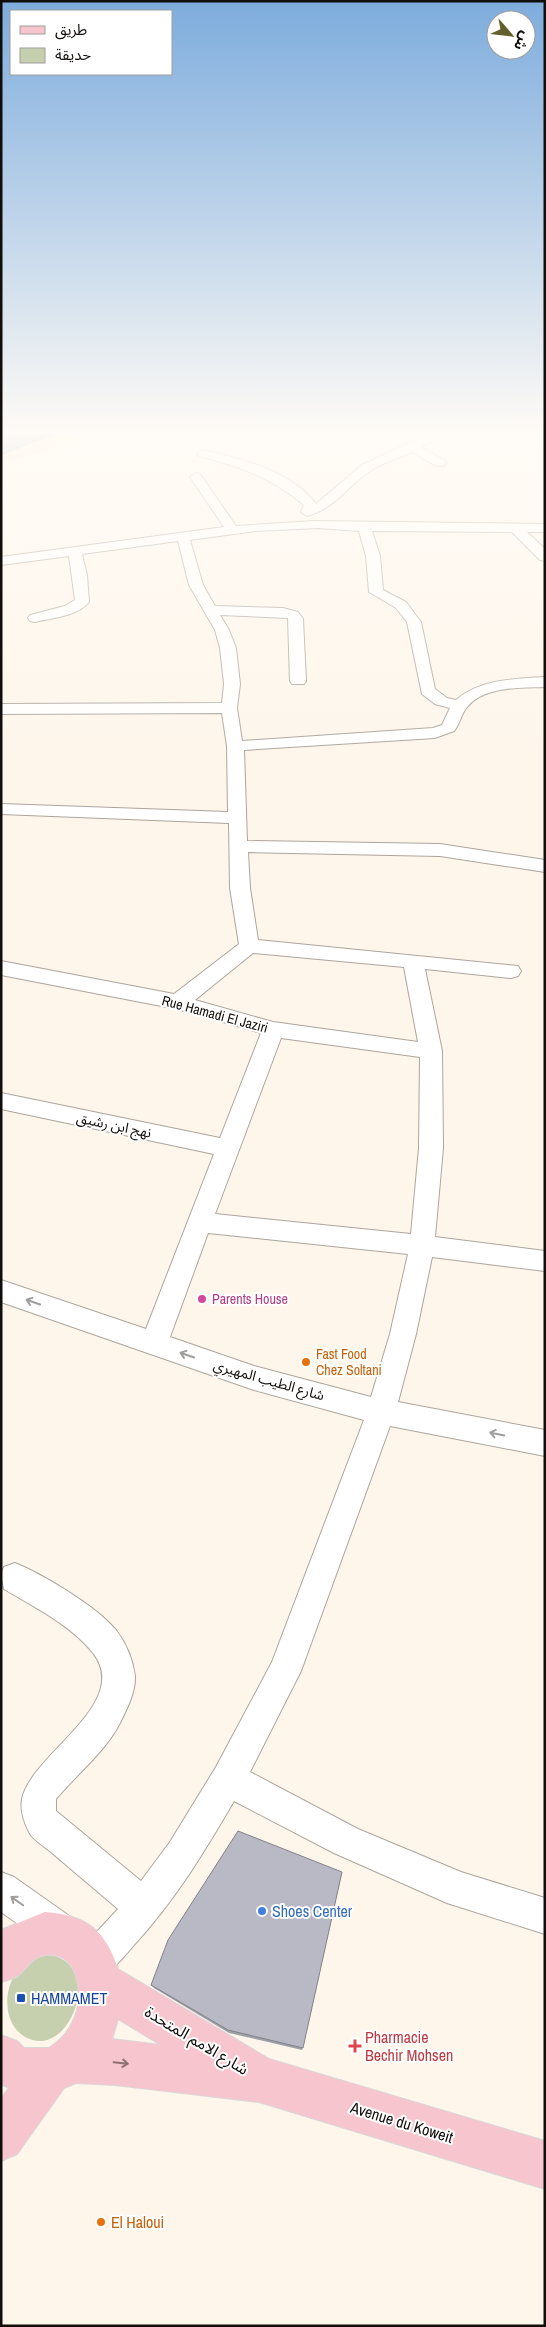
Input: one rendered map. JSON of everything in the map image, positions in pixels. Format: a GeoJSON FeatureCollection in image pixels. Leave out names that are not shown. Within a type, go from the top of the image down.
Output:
{"type":"FeatureCollection","features":[{"type":"Feature","properties":{"kind":"main road"},"geometry":{"type":"LineString","coordinates":[[1,1961],[18,1944],[40,1933],[62,1933],[81,1943],[98,1973],[100,2012],[90,2039],[61,2066],[1,2138]]}},
{"type":"Feature","properties":{"kind":"main road","name":"شارع الامم المتحدة"},"geometry":{"type":"LineString","coordinates":[[98,1973],[259,2079]]}},
{"type":"Feature","properties":{"kind":"main road","name":"شارع الامم المتحدة"},"geometry":{"type":"LineString","coordinates":[[1,2057],[25,2072],[61,2066],[115,2062],[259,2079]]}},
{"type":"Feature","properties":{"kind":"main road","name":"Avenue du Koweit"},"geometry":{"type":"LineString","coordinates":[[259,2079],[545,2165]]}},
{"type":"Feature","properties":{"kind":"street"},"geometry":{"type":"LineString","coordinates":[[1,561],[150,542]]}},
{"type":"Feature","properties":{"kind":"street"},"geometry":{"type":"LineString","coordinates":[[184,542],[196,586],[222,630],[228,648],[232,684],[229,708],[235,746],[240,888],[249,946]]}},
{"type":"Feature","properties":{"kind":"street"},"geometry":{"type":"LineString","coordinates":[[369,542],[373,556],[376,592],[396,601],[408,612],[414,622],[428,691],[434,697],[459,706]]}},
{"type":"Feature","properties":{"kind":"street"},"geometry":{"type":"LineString","coordinates":[[530,542],[545,556]]}},
{"type":"Feature","properties":{"kind":"street"},"geometry":{"type":"LineString","coordinates":[[35,618],[70,609],[82,602],[80,575],[74,552]]}},
{"type":"Feature","properties":{"kind":"street"},"geometry":{"type":"LineString","coordinates":[[209,610],[283,612],[293,615],[296,620],[298,682]]}},
{"type":"Feature","properties":{"kind":"street"},"geometry":{"type":"LineString","coordinates":[[235,746],[435,733],[451,725],[459,706],[473,694],[489,688],[545,682]]}},
{"type":"Feature","properties":{"kind":"street"},"geometry":{"type":"LineString","coordinates":[[1,709],[229,708]]}},
{"type":"Feature","properties":{"kind":"street"},"geometry":{"type":"LineString","coordinates":[[1,809],[238,818]]}},
{"type":"Feature","properties":{"kind":"street"},"geometry":{"type":"LineString","coordinates":[[238,846],[357,846],[440,850],[545,866]]}},
{"type":"Feature","properties":{"kind":"street"},"geometry":{"type":"LineString","coordinates":[[178,1002],[249,946],[511,971]]}},
{"type":"Feature","properties":{"kind":"street"},"geometry":{"type":"LineString","coordinates":[[98,1973],[144,1907],[183,1856],[228,1779],[285,1671],[381,1412],[403,1334],[422,1245],[431,1148],[431,1050],[413,962]]}},
{"type":"Feature","properties":{"kind":"street","name":"Rue Hamadi El Jaziri"},"geometry":{"type":"LineString","coordinates":[[1,968],[178,1002],[273,1029],[356,1042],[431,1050]]}},
{"type":"Feature","properties":{"kind":"street"},"geometry":{"type":"LineString","coordinates":[[154,1344],[273,1029]]}},
{"type":"Feature","properties":{"kind":"street","name":"نهج ابن رشيق"},"geometry":{"type":"LineString","coordinates":[[1,1101],[227,1148]]}},
{"type":"Feature","properties":{"kind":"street"},"geometry":{"type":"LineString","coordinates":[[199,1222],[422,1245],[545,1261]]}},
{"type":"Feature","properties":{"kind":"street","name":"شارع الطيب المهيري"},"geometry":{"type":"LineString","coordinates":[[1,1291],[254,1378],[381,1412],[545,1443]]}},
{"type":"Feature","properties":{"kind":"street"},"geometry":{"type":"LineString","coordinates":[[15,1578],[89,1626],[106,1644],[115,1660],[118,1680],[116,1698],[104,1720],[41,1791],[38,1810],[42,1822],[144,1907]]}},
{"type":"Feature","properties":{"kind":"street"},"geometry":{"type":"LineString","coordinates":[[228,1779],[346,1841],[460,1890],[545,1916]]}},
{"type":"Feature","properties":{"kind":"street"},"geometry":{"type":"LineString","coordinates":[[1,1890],[62,1933]]}},
{"type":"Feature","properties":{"kind":"green space"},"geometry":{"type":"Polygon","coordinates":[[[42,1954],[62,1959],[74,1971],[78,1987],[76,2005],[69,2022],[58,2034],[43,2041],[27,2038],[19,2032],[12,2024],[7,2004],[8,1993],[15,1974],[24,1964],[42,1954]]]}},
{"type":"Feature","properties":{"kind":"building","name":"Shoes Center"},"geometry":{"type":"Polygon","coordinates":[[[238,1831],[342,1872],[303,2048],[228,2030],[151,1985],[168,1940],[238,1831]]]}},
{"type":"Feature","properties":{"kind":"place","name":"Parents House"},"geometry":{"type":"Point","coordinates":[202,1299]}},
{"type":"Feature","properties":{"kind":"place","name":"Fast Food Chez Soltani"},"geometry":{"type":"Point","coordinates":[306,1362]}},
{"type":"Feature","properties":{"kind":"place","name":"Shoes Center"},"geometry":{"type":"Point","coordinates":[262,1911]}},
{"type":"Feature","properties":{"kind":"place","name":"HAMMAMET"},"geometry":{"type":"Point","coordinates":[21,1998]}},
{"type":"Feature","properties":{"kind":"place","name":"Pharmacie Bechir Mohsen"},"geometry":{"type":"Point","coordinates":[355,2046]}},
{"type":"Feature","properties":{"kind":"place","name":"El Haloui"},"geometry":{"type":"Point","coordinates":[101,2222]}}]}
